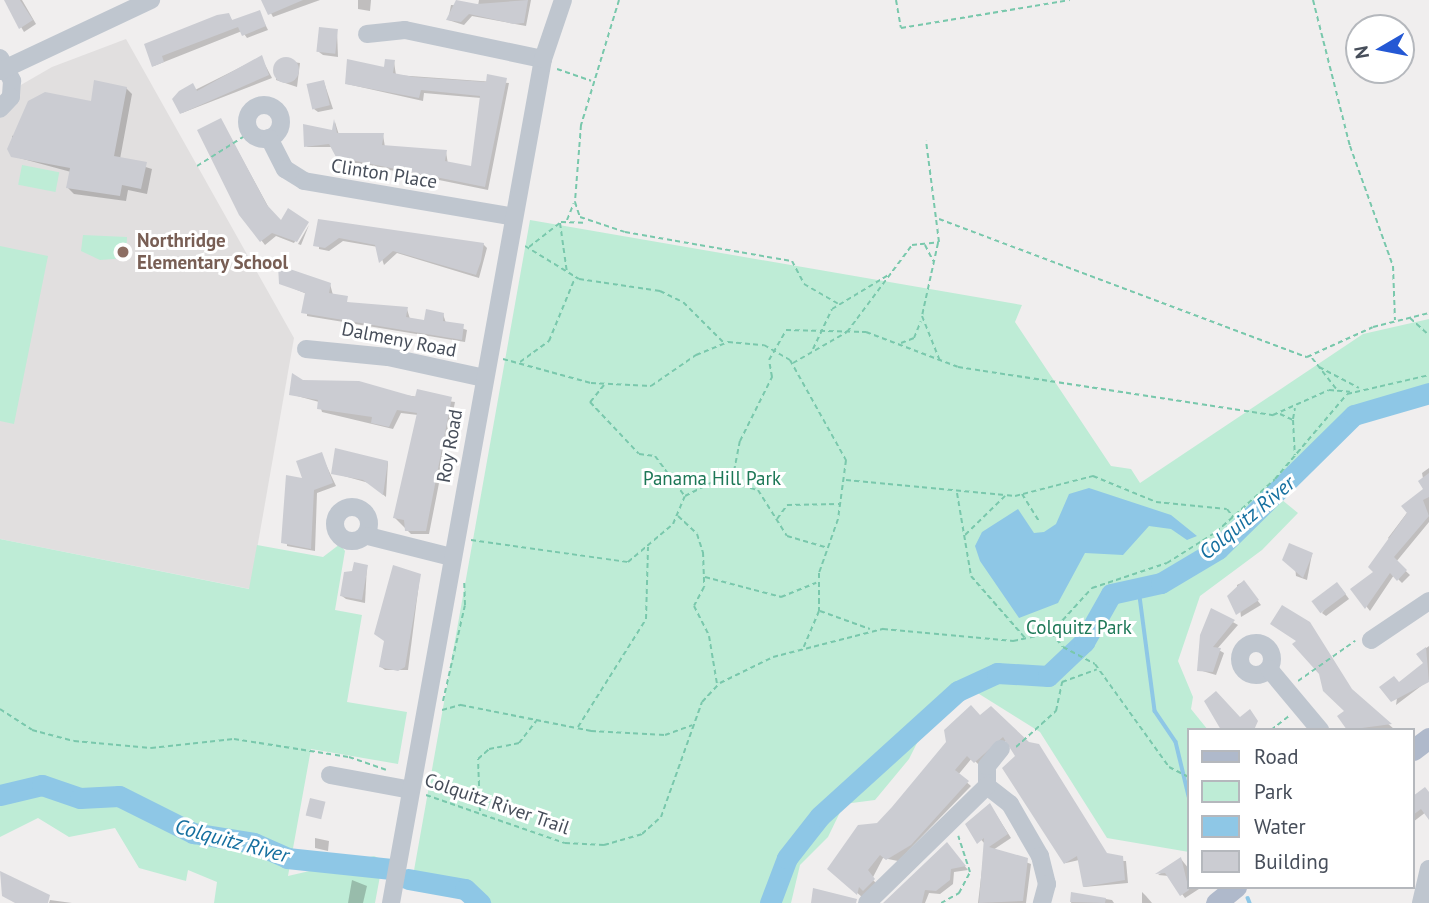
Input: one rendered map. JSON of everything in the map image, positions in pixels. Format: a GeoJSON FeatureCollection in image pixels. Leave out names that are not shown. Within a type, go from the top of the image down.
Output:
{"type":"FeatureCollection","features":[{"type":"Feature","properties":{"kind":"main road"},"geometry":{"type":"LineString","coordinates":[[1216,903],[1234,889]]}},
{"type":"Feature","properties":{"kind":"street"},"geometry":{"type":"LineString","coordinates":[[0,109],[11,97],[2,65],[151,0]]}},
{"type":"Feature","properties":{"kind":"street","name":"Roy Road"},"geometry":{"type":"LineString","coordinates":[[391,903],[411,790],[431,715],[458,559],[484,378],[543,59],[563,0]]}},
{"type":"Feature","properties":{"kind":"street"},"geometry":{"type":"LineString","coordinates":[[367,34],[405,30],[543,59]]}},
{"type":"Feature","properties":{"kind":"street"},"geometry":{"type":"LineString","coordinates":[[272,107],[281,123],[269,138],[251,132],[250,114],[272,107]]}},
{"type":"Feature","properties":{"kind":"street","name":"Clinton Place"},"geometry":{"type":"LineString","coordinates":[[269,138],[285,169],[304,181],[514,217]]}},
{"type":"Feature","properties":{"kind":"street","name":"Dalmeny Road"},"geometry":{"type":"LineString","coordinates":[[306,349],[388,357],[484,378]]}},
{"type":"Feature","properties":{"kind":"street"},"geometry":{"type":"LineString","coordinates":[[368,536],[458,559]]}},
{"type":"Feature","properties":{"kind":"street"},"geometry":{"type":"LineString","coordinates":[[1370,640],[1429,601]]}},
{"type":"Feature","properties":{"kind":"street"},"geometry":{"type":"LineString","coordinates":[[1269,669],[1318,728]]}},
{"type":"Feature","properties":{"kind":"street"},"geometry":{"type":"LineString","coordinates":[[1001,749],[987,766],[988,786],[1010,804],[1040,856],[1047,884],[1042,903]]}},
{"type":"Feature","properties":{"kind":"street"},"geometry":{"type":"LineString","coordinates":[[330,775],[411,790]]}},
{"type":"Feature","properties":{"kind":"street"},"geometry":{"type":"LineString","coordinates":[[867,903],[988,786]]}},
{"type":"Feature","properties":{"kind":"street"},"geometry":{"type":"LineString","coordinates":[[1421,903],[1429,869]]}},
{"type":"Feature","properties":{"kind":"path"},"geometry":{"type":"LineString","coordinates":[[566,221],[575,202],[592,81],[619,0]]}},
{"type":"Feature","properties":{"kind":"path"},"geometry":{"type":"LineString","coordinates":[[896,0],[901,28],[1070,0]]}},
{"type":"Feature","properties":{"kind":"path"},"geometry":{"type":"LineString","coordinates":[[1313,0],[1320,33],[1365,185],[1393,267],[1399,311],[1394,321]]}},
{"type":"Feature","properties":{"kind":"path"},"geometry":{"type":"LineString","coordinates":[[543,59],[559,71],[592,81]]}},
{"type":"Feature","properties":{"kind":"path"},"geometry":{"type":"LineString","coordinates":[[197,166],[251,132]]}},
{"type":"Feature","properties":{"kind":"path"},"geometry":{"type":"LineString","coordinates":[[898,343],[914,338],[922,316],[939,242],[939,219],[926,141]]}},
{"type":"Feature","properties":{"kind":"path"},"geometry":{"type":"LineString","coordinates":[[575,202],[587,222]]}},
{"type":"Feature","properties":{"kind":"path"},"geometry":{"type":"LineString","coordinates":[[939,219],[1311,357],[1337,390]]}},
{"type":"Feature","properties":{"kind":"path"},"geometry":{"type":"LineString","coordinates":[[528,248],[560,223],[587,222],[792,261],[804,284],[838,304]]}},
{"type":"Feature","properties":{"kind":"path"},"geometry":{"type":"LineString","coordinates":[[560,223],[567,274]]}},
{"type":"Feature","properties":{"kind":"path"},"geometry":{"type":"LineString","coordinates":[[510,238],[575,278],[660,291],[695,311],[724,343]]}},
{"type":"Feature","properties":{"kind":"path"},"geometry":{"type":"LineString","coordinates":[[793,363],[847,332],[907,250],[939,242]]}},
{"type":"Feature","properties":{"kind":"path"},"geometry":{"type":"LineString","coordinates":[[924,244],[934,264]]}},
{"type":"Feature","properties":{"kind":"path"},"geometry":{"type":"LineString","coordinates":[[813,351],[816,334],[838,304],[891,273]]}},
{"type":"Feature","properties":{"kind":"path"},"geometry":{"type":"LineString","coordinates":[[519,363],[549,341],[575,278]]}},
{"type":"Feature","properties":{"kind":"path"},"geometry":{"type":"LineString","coordinates":[[1399,311],[1429,335]]}},
{"type":"Feature","properties":{"kind":"path"},"geometry":{"type":"LineString","coordinates":[[1311,357],[1394,321],[1429,313]]}},
{"type":"Feature","properties":{"kind":"path"},"geometry":{"type":"LineString","coordinates":[[922,316],[941,362]]}},
{"type":"Feature","properties":{"kind":"path"},"geometry":{"type":"LineString","coordinates":[[725,480],[772,377],[769,360],[781,331],[816,334],[847,332],[898,343],[941,362],[1043,383],[1279,414],[1293,420]]}},
{"type":"Feature","properties":{"kind":"path"},"geometry":{"type":"LineString","coordinates":[[489,355],[607,384],[661,383],[696,355],[724,343],[775,349],[793,363],[838,442],[845,480],[817,582],[820,611],[804,648]]}},
{"type":"Feature","properties":{"kind":"path"},"geometry":{"type":"LineString","coordinates":[[1319,368],[1360,388]]}},
{"type":"Feature","properties":{"kind":"path"},"geometry":{"type":"LineString","coordinates":[[678,516],[697,534],[704,576],[695,606],[709,636],[717,685],[804,648],[871,631],[923,629],[1027,640],[1051,632],[1092,588],[1167,563],[1233,517],[1296,456],[1352,392],[1360,388],[1429,375]]}},
{"type":"Feature","properties":{"kind":"path"},"geometry":{"type":"LineString","coordinates":[[607,384],[590,402],[639,454],[655,456],[685,496]]}},
{"type":"Feature","properties":{"kind":"path"},"geometry":{"type":"LineString","coordinates":[[1279,414],[1337,390],[1352,392]]}},
{"type":"Feature","properties":{"kind":"path"},"geometry":{"type":"LineString","coordinates":[[1296,406],[1293,420],[1296,456]]}},
{"type":"Feature","properties":{"kind":"path"},"geometry":{"type":"LineString","coordinates":[[845,480],[1005,496],[1093,476],[1156,502],[1227,509],[1233,517]]}},
{"type":"Feature","properties":{"kind":"path"},"geometry":{"type":"LineString","coordinates":[[431,715],[465,605],[458,559],[461,534],[614,565],[648,545],[678,516],[685,496],[725,480],[758,490],[787,536],[828,548]]}},
{"type":"Feature","properties":{"kind":"path"},"geometry":{"type":"LineString","coordinates":[[957,492],[976,585],[1027,640]]}},
{"type":"Feature","properties":{"kind":"path"},"geometry":{"type":"LineString","coordinates":[[1021,494],[1039,520]]}},
{"type":"Feature","properties":{"kind":"path"},"geometry":{"type":"LineString","coordinates":[[964,535],[1005,496]]}},
{"type":"Feature","properties":{"kind":"path"},"geometry":{"type":"LineString","coordinates":[[776,520],[787,505],[840,504]]}},
{"type":"Feature","properties":{"kind":"path"},"geometry":{"type":"LineString","coordinates":[[578,729],[646,619],[648,545]]}},
{"type":"Feature","properties":{"kind":"path"},"geometry":{"type":"LineString","coordinates":[[704,576],[781,597],[817,582]]}},
{"type":"Feature","properties":{"kind":"path"},"geometry":{"type":"LineString","coordinates":[[820,611],[871,631]]}},
{"type":"Feature","properties":{"kind":"path"},"geometry":{"type":"LineString","coordinates":[[1051,632],[1068,650],[1098,668],[1180,774],[1188,777]]}},
{"type":"Feature","properties":{"kind":"path"},"geometry":{"type":"LineString","coordinates":[[1288,689],[1351,641],[1370,640]]}},
{"type":"Feature","properties":{"kind":"path"},"geometry":{"type":"LineString","coordinates":[[1001,749],[1017,747],[1056,711],[1062,682],[1098,668]]}},
{"type":"Feature","properties":{"kind":"path","name":"Colquitz River Trail"},"geometry":{"type":"LineString","coordinates":[[0,709],[32,730],[74,741],[151,748],[234,739],[358,759],[385,768],[411,790],[588,846],[642,834],[671,797],[693,724],[717,685]]}},
{"type":"Feature","properties":{"kind":"path"},"geometry":{"type":"LineString","coordinates":[[431,715],[454,705],[578,729],[665,734],[693,724]]}},
{"type":"Feature","properties":{"kind":"path"},"geometry":{"type":"LineString","coordinates":[[1274,728],[1301,706]]}},
{"type":"Feature","properties":{"kind":"path"},"geometry":{"type":"LineString","coordinates":[[480,812],[478,759],[489,749],[519,743],[537,720]]}},
{"type":"Feature","properties":{"kind":"path"},"geometry":{"type":"LineString","coordinates":[[941,903],[959,892],[970,872],[961,840]]}},
{"type":"Feature","properties":{"kind":"shaded area","name":"Northridge Elementary School"},"geometry":{"type":"Polygon","coordinates":[[[126,39],[294,338],[250,589],[0,539],[0,97],[52,67],[126,39]]]}},
{"type":"Feature","properties":{"kind":"green space"},"geometry":{"type":"Polygon","coordinates":[[[22,165],[59,172],[55,192],[18,185],[22,165]]]}},
{"type":"Feature","properties":{"kind":"green space","name":"Panama Hill Park"},"geometry":{"type":"Polygon","coordinates":[[[530,220],[1022,305],[1015,322],[1111,466],[1131,469],[1140,483],[1363,334],[1429,319],[1429,395],[1369,403],[1350,414],[1311,465],[1276,495],[1298,513],[1262,550],[1200,596],[1178,661],[1193,697],[1191,709],[1206,728],[1188,728],[1188,852],[1107,838],[1040,732],[968,687],[926,725],[909,759],[875,800],[844,804],[828,837],[800,865],[791,903],[477,903],[466,892],[433,893],[413,876],[530,220]]]}},
{"type":"Feature","properties":{"kind":"green space"},"geometry":{"type":"Polygon","coordinates":[[[83,235],[127,237],[126,258],[100,260],[81,251],[83,235]]]}},
{"type":"Feature","properties":{"kind":"green space"},"geometry":{"type":"Polygon","coordinates":[[[0,246],[48,256],[14,424],[0,421],[0,246]]]}},
{"type":"Feature","properties":{"kind":"green space"},"geometry":{"type":"Polygon","coordinates":[[[0,539],[249,589],[257,545],[323,557],[340,544],[345,551],[335,610],[362,615],[347,702],[407,712],[398,764],[311,749],[288,876],[374,856],[383,860],[375,903],[214,903],[217,882],[188,870],[186,881],[139,868],[115,828],[69,837],[38,818],[0,837],[0,539]]]}},
{"type":"Feature","properties":{"kind":"water"},"geometry":{"type":"Polygon","coordinates":[[[1089,488],[1171,515],[1197,536],[1187,540],[1171,529],[1149,526],[1123,555],[1085,553],[1058,603],[1019,618],[980,561],[975,546],[982,532],[1018,509],[1034,533],[1044,532],[1056,524],[1069,494],[1089,488]]]}},
{"type":"Feature","properties":{"kind":"building"},"geometry":{"type":"Polygon","coordinates":[[[4,0],[20,0],[33,20],[19,29],[4,0]]]}},
{"type":"Feature","properties":{"kind":"building"},"geometry":{"type":"Polygon","coordinates":[[[261,0],[303,0],[268,15],[261,0]]]}},
{"type":"Feature","properties":{"kind":"building"},"geometry":{"type":"Polygon","coordinates":[[[456,0],[477,4],[528,0],[524,23],[514,24],[469,14],[461,22],[446,20],[456,0]]]}},
{"type":"Feature","properties":{"kind":"building"},"geometry":{"type":"Polygon","coordinates":[[[260,10],[266,26],[242,36],[238,27],[162,56],[164,62],[152,67],[144,44],[217,15],[229,13],[232,20],[260,10]]]}},
{"type":"Feature","properties":{"kind":"building"},"geometry":{"type":"Polygon","coordinates":[[[319,27],[338,29],[335,54],[316,52],[319,27]]]}},
{"type":"Feature","properties":{"kind":"building"},"geometry":{"type":"Polygon","coordinates":[[[262,55],[269,75],[180,114],[172,99],[179,91],[193,83],[197,91],[262,55]]]}},
{"type":"Feature","properties":{"kind":"building"},"geometry":{"type":"Polygon","coordinates":[[[286,57],[295,61],[299,70],[295,79],[286,83],[277,79],[273,70],[277,61],[286,57]]]}},
{"type":"Feature","properties":{"kind":"building"},"geometry":{"type":"Polygon","coordinates":[[[347,59],[384,67],[385,59],[395,60],[393,73],[414,77],[486,82],[487,74],[507,78],[485,187],[336,157],[329,144],[304,147],[303,124],[332,130],[334,119],[337,133],[384,133],[382,145],[447,150],[445,161],[471,166],[480,96],[421,90],[419,98],[345,84],[347,59]]]}},
{"type":"Feature","properties":{"kind":"building"},"geometry":{"type":"Polygon","coordinates":[[[94,80],[127,87],[114,156],[147,162],[141,189],[122,185],[120,196],[66,188],[70,168],[11,157],[7,149],[28,101],[45,92],[91,101],[94,80]]]}},
{"type":"Feature","properties":{"kind":"building"},"geometry":{"type":"Polygon","coordinates":[[[324,80],[330,105],[312,109],[306,84],[324,80]]]}},
{"type":"Feature","properties":{"kind":"building"},"geometry":{"type":"Polygon","coordinates":[[[221,118],[267,205],[281,220],[288,208],[309,222],[297,242],[272,233],[260,242],[239,215],[197,130],[221,118]]]}},
{"type":"Feature","properties":{"kind":"building"},"geometry":{"type":"Polygon","coordinates":[[[318,219],[484,243],[481,261],[476,275],[393,251],[379,263],[375,245],[339,238],[325,248],[313,246],[318,219]]]}},
{"type":"Feature","properties":{"kind":"building"},"geometry":{"type":"Polygon","coordinates":[[[278,265],[331,283],[329,293],[348,296],[347,302],[408,307],[406,317],[424,320],[426,309],[444,313],[443,321],[464,324],[462,340],[301,313],[305,293],[279,284],[278,265]]]}},
{"type":"Feature","properties":{"kind":"building"},"geometry":{"type":"Polygon","coordinates":[[[292,373],[303,380],[359,381],[415,397],[417,389],[452,397],[426,531],[405,531],[404,520],[393,518],[417,413],[397,410],[389,427],[371,423],[372,417],[317,409],[318,400],[289,395],[292,373]]]}},
{"type":"Feature","properties":{"kind":"building"},"geometry":{"type":"Polygon","coordinates":[[[335,448],[388,461],[383,495],[363,480],[331,474],[335,448]]]}},
{"type":"Feature","properties":{"kind":"building"},"geometry":{"type":"Polygon","coordinates":[[[322,452],[333,483],[314,490],[311,549],[281,543],[286,475],[302,478],[296,461],[322,452]]]}},
{"type":"Feature","properties":{"kind":"building"},"geometry":{"type":"Polygon","coordinates":[[[1429,473],[1429,497],[1423,500],[1429,516],[1394,557],[1407,570],[1397,581],[1390,573],[1365,609],[1350,589],[1373,572],[1368,567],[1407,513],[1401,506],[1423,489],[1418,481],[1429,473]]]}},
{"type":"Feature","properties":{"kind":"building"},"geometry":{"type":"Polygon","coordinates":[[[1289,543],[1313,553],[1303,578],[1282,560],[1289,543]]]}},
{"type":"Feature","properties":{"kind":"building"},"geometry":{"type":"Polygon","coordinates":[[[354,562],[368,565],[362,600],[340,596],[344,572],[352,571],[354,562]]]}},
{"type":"Feature","properties":{"kind":"building"},"geometry":{"type":"Polygon","coordinates":[[[393,565],[421,574],[405,667],[398,671],[379,667],[384,641],[374,634],[393,565]]]}},
{"type":"Feature","properties":{"kind":"building"},"geometry":{"type":"Polygon","coordinates":[[[1244,580],[1259,600],[1236,615],[1227,596],[1244,580]]]}},
{"type":"Feature","properties":{"kind":"building"},"geometry":{"type":"Polygon","coordinates":[[[1337,582],[1346,594],[1320,613],[1311,601],[1337,582]]]}},
{"type":"Feature","properties":{"kind":"building"},"geometry":{"type":"Polygon","coordinates":[[[1282,605],[1310,622],[1352,689],[1392,724],[1346,728],[1337,716],[1344,711],[1323,691],[1319,674],[1292,644],[1296,641],[1270,624],[1282,605]]]}},
{"type":"Feature","properties":{"kind":"building"},"geometry":{"type":"Polygon","coordinates":[[[1211,608],[1235,620],[1213,647],[1221,648],[1213,672],[1197,671],[1200,635],[1211,608]]]}},
{"type":"Feature","properties":{"kind":"building"},"geometry":{"type":"Polygon","coordinates":[[[1426,647],[1429,682],[1391,702],[1379,687],[1394,676],[1399,682],[1423,663],[1416,654],[1426,647]]]}},
{"type":"Feature","properties":{"kind":"building"},"geometry":{"type":"Polygon","coordinates":[[[1216,691],[1240,717],[1250,709],[1258,721],[1255,728],[1220,728],[1204,701],[1216,691]]]}},
{"type":"Feature","properties":{"kind":"building"},"geometry":{"type":"Polygon","coordinates":[[[971,705],[980,715],[991,706],[1029,742],[1039,744],[1107,853],[1123,856],[1125,880],[1083,887],[1077,856],[1064,864],[1002,768],[1015,756],[1003,737],[974,763],[967,756],[955,770],[969,781],[911,845],[886,860],[880,855],[868,870],[875,879],[863,891],[859,887],[857,895],[827,869],[858,825],[877,823],[892,807],[946,742],[944,730],[971,705]]]}},
{"type":"Feature","properties":{"kind":"building"},"geometry":{"type":"Polygon","coordinates":[[[1425,787],[1429,792],[1429,820],[1421,809],[1415,814],[1415,794],[1425,787]]]}},
{"type":"Feature","properties":{"kind":"building"},"geometry":{"type":"Polygon","coordinates":[[[310,798],[326,802],[321,819],[306,815],[310,798]]]}},
{"type":"Feature","properties":{"kind":"building"},"geometry":{"type":"Polygon","coordinates":[[[990,803],[1008,834],[989,847],[1028,858],[1023,901],[979,903],[984,838],[977,844],[965,824],[990,803]]]}},
{"type":"Feature","properties":{"kind":"building"},"geometry":{"type":"Polygon","coordinates":[[[947,842],[966,866],[951,869],[950,880],[936,891],[925,890],[922,903],[883,903],[947,842]]]}},
{"type":"Feature","properties":{"kind":"building"},"geometry":{"type":"Polygon","coordinates":[[[1181,857],[1189,890],[1180,896],[1165,873],[1155,874],[1181,857]]]}},
{"type":"Feature","properties":{"kind":"building"},"geometry":{"type":"Polygon","coordinates":[[[0,871],[50,895],[48,903],[15,903],[2,896],[0,871]]]}},
{"type":"Feature","properties":{"kind":"building"},"geometry":{"type":"Polygon","coordinates":[[[813,888],[857,899],[856,903],[811,903],[813,888]]]}},
{"type":"Feature","properties":{"kind":"building"},"geometry":{"type":"Polygon","coordinates":[[[1071,892],[1106,898],[1105,903],[1070,902],[1071,892]]]}},
{"type":"Feature","properties":{"kind":"waterway","name":"Colquitz River"},"geometry":{"type":"LineString","coordinates":[[770,903],[787,858],[820,816],[958,691],[997,673],[1048,676],[1084,642],[1111,594],[1161,583],[1218,549],[1354,415],[1429,393]]}},
{"type":"Feature","properties":{"kind":"waterway"},"geometry":{"type":"LineString","coordinates":[[1139,589],[1155,711],[1176,742],[1188,792]]}},
{"type":"Feature","properties":{"kind":"waterway","name":"Colquitz River"},"geometry":{"type":"LineString","coordinates":[[0,795],[42,785],[80,798],[119,796],[193,833],[254,843],[287,858],[391,869]]}},
{"type":"Feature","properties":{"kind":"waterway","name":"Colquitz River"},"geometry":{"type":"LineString","coordinates":[[408,879],[465,889],[480,903]]}},
{"type":"Feature","properties":{"kind":"waterway"},"geometry":{"type":"LineString","coordinates":[[1248,898],[1250,903]]}},
{"type":"Feature","properties":{"kind":"place","name":"Northridge Elementary School"},"geometry":{"type":"Point","coordinates":[123,252]}},
{"type":"Feature","properties":{"kind":"park label","name":"Colquitz Park"},"geometry":{"type":"Point","coordinates":[1079,628]}}]}
